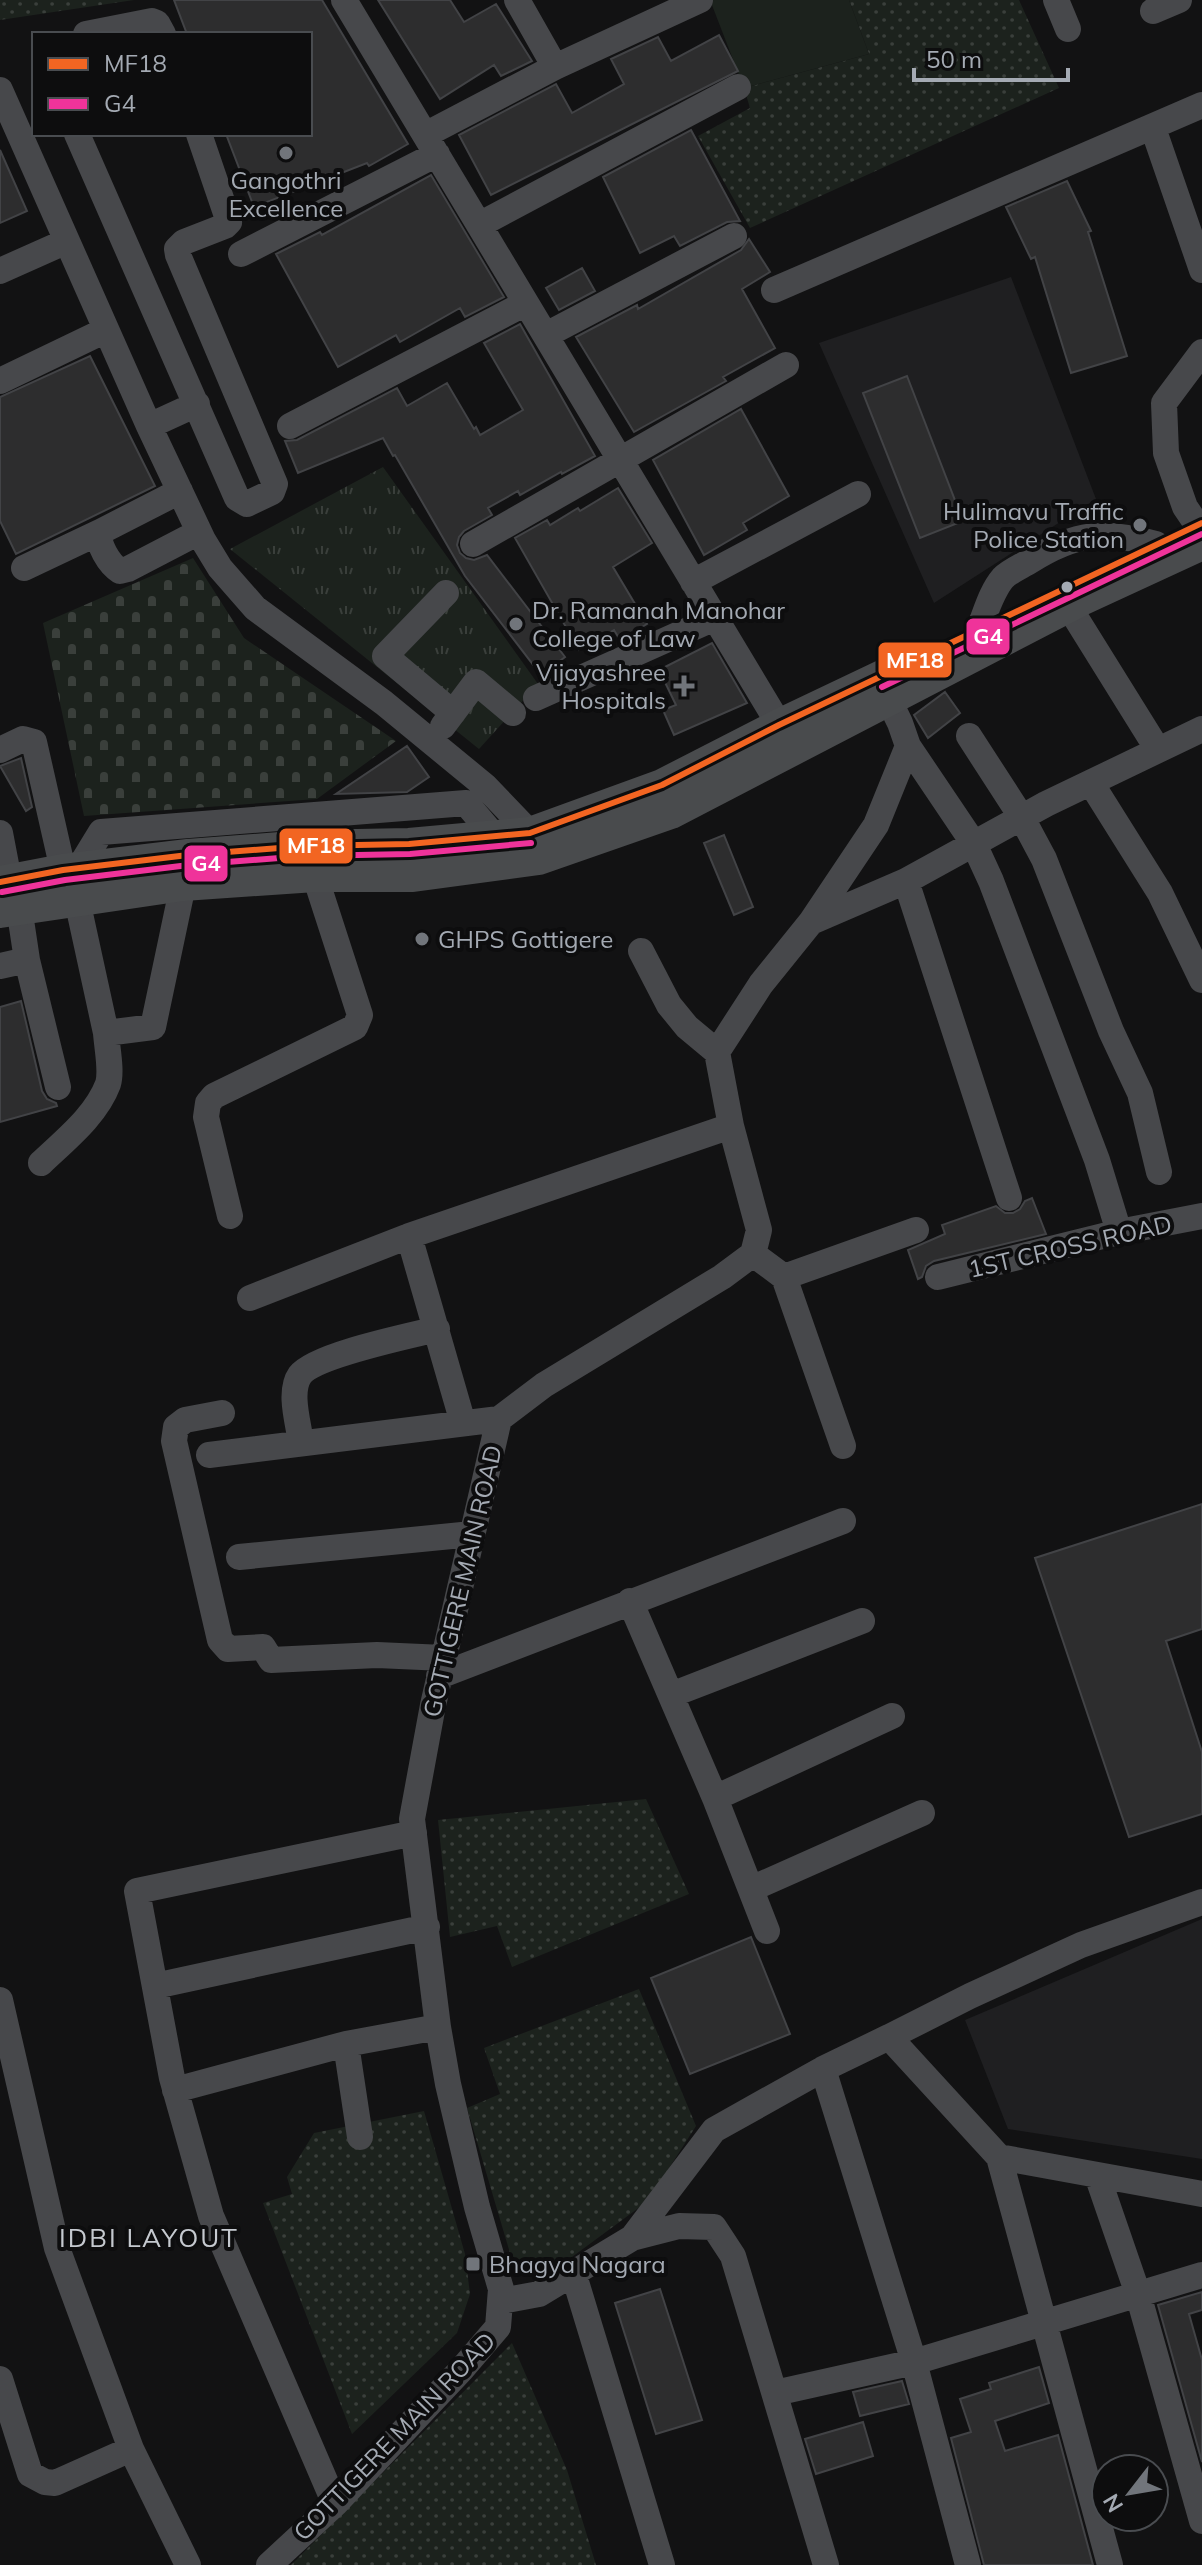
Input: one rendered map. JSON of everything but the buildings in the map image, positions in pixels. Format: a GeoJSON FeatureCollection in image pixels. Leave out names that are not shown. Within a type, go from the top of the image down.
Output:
{"type":"FeatureCollection","features":[{"type":"Feature","properties":{"kind":"main road"},"geometry":{"type":"LineString","coordinates":[[883,688],[979,629],[1156,544],[1201,531]]}},
{"type":"Feature","properties":{"kind":"main road"},"geometry":{"type":"LineString","coordinates":[[7,896],[77,900],[183,885],[315,876],[413,876],[671,813],[786,736],[883,688],[1069,607],[1201,531]]}},
{"type":"Feature","properties":{"kind":"main road"},"geometry":{"type":"LineString","coordinates":[[7,896],[71,869],[202,854],[305,846],[409,844],[494,836],[534,846]]}},
{"type":"Feature","properties":{"kind":"street"},"geometry":{"type":"LineString","coordinates":[[344,0],[786,736]]}},
{"type":"Feature","properties":{"kind":"street"},"geometry":{"type":"LineString","coordinates":[[517,0],[555,67]]}},
{"type":"Feature","properties":{"kind":"street"},"geometry":{"type":"LineString","coordinates":[[241,254],[431,145],[555,67],[700,0]]}},
{"type":"Feature","properties":{"kind":"street"},"geometry":{"type":"LineString","coordinates":[[1056,0],[1068,29]]}},
{"type":"Feature","properties":{"kind":"street"},"geometry":{"type":"LineString","coordinates":[[1153,11],[1179,0]]}},
{"type":"Feature","properties":{"kind":"street"},"geometry":{"type":"LineString","coordinates":[[96,32],[148,21],[157,23],[162,32]]}},
{"type":"Feature","properties":{"kind":"street"},"geometry":{"type":"LineString","coordinates":[[479,225],[738,87]]}},
{"type":"Feature","properties":{"kind":"street"},"geometry":{"type":"LineString","coordinates":[[0,90],[24,118],[67,241],[149,426],[199,532],[220,568],[255,608],[384,703],[485,786],[534,846]]}},
{"type":"Feature","properties":{"kind":"street"},"geometry":{"type":"LineString","coordinates":[[774,290],[1202,105]]}},
{"type":"Feature","properties":{"kind":"street"},"geometry":{"type":"LineString","coordinates":[[1153,128],[1202,270]]}},
{"type":"Feature","properties":{"kind":"street"},"geometry":{"type":"LineString","coordinates":[[78,136],[240,502],[247,504],[272,492],[275,484],[177,249],[184,242],[229,222],[200,136]]}},
{"type":"Feature","properties":{"kind":"street"},"geometry":{"type":"LineString","coordinates":[[546,335],[734,236]]}},
{"type":"Feature","properties":{"kind":"street"},"geometry":{"type":"LineString","coordinates":[[0,271],[67,241]]}},
{"type":"Feature","properties":{"kind":"street"},"geometry":{"type":"LineString","coordinates":[[290,426],[526,303]]}},
{"type":"Feature","properties":{"kind":"street"},"geometry":{"type":"LineString","coordinates":[[0,381],[106,330]]}},
{"type":"Feature","properties":{"kind":"street"},"geometry":{"type":"LineString","coordinates":[[1201,531],[1185,507],[1166,453],[1164,403],[1202,352]]}},
{"type":"Feature","properties":{"kind":"street"},"geometry":{"type":"LineString","coordinates":[[473,544],[786,365]]}},
{"type":"Feature","properties":{"kind":"street"},"geometry":{"type":"LineString","coordinates":[[149,426],[197,404]]}},
{"type":"Feature","properties":{"kind":"street"},"geometry":{"type":"LineString","coordinates":[[24,568],[180,491]]}},
{"type":"Feature","properties":{"kind":"street"},"geometry":{"type":"LineString","coordinates":[[693,582],[858,494]]}},
{"type":"Feature","properties":{"kind":"street"},"geometry":{"type":"LineString","coordinates":[[100,532],[98,538],[112,566],[120,571],[199,532]]}},
{"type":"Feature","properties":{"kind":"street"},"geometry":{"type":"LineString","coordinates":[[446,593],[385,656],[453,713]]}},
{"type":"Feature","properties":{"kind":"street"},"geometry":{"type":"LineString","coordinates":[[1069,607],[1158,750]]}},
{"type":"Feature","properties":{"kind":"street"},"geometry":{"type":"LineString","coordinates":[[536,698],[715,618]]}},
{"type":"Feature","properties":{"kind":"street"},"geometry":{"type":"LineString","coordinates":[[431,741],[476,682],[513,713]]}},
{"type":"Feature","properties":{"kind":"street"},"geometry":{"type":"LineString","coordinates":[[883,688],[908,746],[974,844],[991,881],[1087,1133],[1119,1232]]}},
{"type":"Feature","properties":{"kind":"street"},"geometry":{"type":"LineString","coordinates":[[811,922],[906,881],[1022,818],[1202,729]]}},
{"type":"Feature","properties":{"kind":"street"},"geometry":{"type":"LineString","coordinates":[[969,736],[1022,818],[1044,859],[1111,1031],[1140,1093],[1159,1172]]}},
{"type":"Feature","properties":{"kind":"street"},"geometry":{"type":"LineString","coordinates":[[0,750],[23,739],[34,742],[71,869]]}},
{"type":"Feature","properties":{"kind":"street"},"geometry":{"type":"LineString","coordinates":[[717,1052],[761,984],[811,922],[876,825],[908,746]]}},
{"type":"Feature","properties":{"kind":"street"},"geometry":{"type":"LineString","coordinates":[[1091,783],[1160,893],[1202,980]]}},
{"type":"Feature","properties":{"kind":"street"},"geometry":{"type":"LineString","coordinates":[[0,833],[7,896],[27,960],[58,1087]]}},
{"type":"Feature","properties":{"kind":"street"},"geometry":{"type":"LineString","coordinates":[[230,1216],[206,1117],[208,1103],[214,1096],[355,1027],[360,1015],[315,876]]}},
{"type":"Feature","properties":{"kind":"street"},"geometry":{"type":"LineString","coordinates":[[906,881],[1009,1198]]}},
{"type":"Feature","properties":{"kind":"street"},"geometry":{"type":"LineString","coordinates":[[106,1033],[153,1027],[183,885]]}},
{"type":"Feature","properties":{"kind":"street"},"geometry":{"type":"LineString","coordinates":[[41,1163],[75,1132],[93,1110],[109,1082],[106,1033],[77,900]]}},
{"type":"Feature","properties":{"kind":"street"},"geometry":{"type":"LineString","coordinates":[[641,951],[669,1005],[687,1027],[717,1052],[731,1126],[759,1230],[753,1254],[784,1277],[843,1446]]}},
{"type":"Feature","properties":{"kind":"street"},"geometry":{"type":"LineString","coordinates":[[0,966],[27,960]]}},
{"type":"Feature","properties":{"kind":"street"},"geometry":{"type":"LineString","coordinates":[[250,1298],[409,1236],[731,1126]]}},
{"type":"Feature","properties":{"kind":"street","name":"1ST CROSS ROAD"},"geometry":{"type":"LineString","coordinates":[[938,1277],[1119,1232],[1202,1216]]}},
{"type":"Feature","properties":{"kind":"street"},"geometry":{"type":"LineString","coordinates":[[784,1277],[916,1230]]}},
{"type":"Feature","properties":{"kind":"street"},"geometry":{"type":"LineString","coordinates":[[409,1236],[463,1423]]}},
{"type":"Feature","properties":{"kind":"street","name":"GOTTIGERE MAIN ROAD"},"geometry":{"type":"LineString","coordinates":[[269,2565],[335,2504],[498,2327],[501,2289],[477,2207],[448,2084],[412,1819],[442,1667],[499,1419],[544,1385],[722,1277],[753,1254]]}},
{"type":"Feature","properties":{"kind":"street"},"geometry":{"type":"LineString","coordinates":[[301,1443],[295,1390],[300,1376],[312,1365],[437,1329]]}},
{"type":"Feature","properties":{"kind":"street"},"geometry":{"type":"LineString","coordinates":[[222,1413],[185,1420],[176,1427],[174,1441],[220,1640],[228,1649],[263,1647],[271,1660],[377,1655],[442,1667],[843,1521]]}},
{"type":"Feature","properties":{"kind":"street"},"geometry":{"type":"LineString","coordinates":[[209,1455],[499,1419]]}},
{"type":"Feature","properties":{"kind":"street"},"geometry":{"type":"LineString","coordinates":[[239,1557],[472,1534]]}},
{"type":"Feature","properties":{"kind":"street"},"geometry":{"type":"LineString","coordinates":[[630,1601],[715,1798],[767,1931]]}},
{"type":"Feature","properties":{"kind":"street"},"geometry":{"type":"LineString","coordinates":[[671,1695],[862,1621]]}},
{"type":"Feature","properties":{"kind":"street"},"geometry":{"type":"LineString","coordinates":[[715,1798],[892,1716]]}},
{"type":"Feature","properties":{"kind":"street"},"geometry":{"type":"LineString","coordinates":[[751,1889],[922,1813]]}},
{"type":"Feature","properties":{"kind":"street"},"geometry":{"type":"LineString","coordinates":[[335,2504],[211,2216],[175,2090],[137,1891],[414,1833]]}},
{"type":"Feature","properties":{"kind":"street"},"geometry":{"type":"LineString","coordinates":[[632,2238],[714,2130],[823,2069],[970,1996],[1081,1945],[1202,1902]]}},
{"type":"Feature","properties":{"kind":"street"},"geometry":{"type":"LineString","coordinates":[[155,1986],[427,1927]]}},
{"type":"Feature","properties":{"kind":"street"},"geometry":{"type":"LineString","coordinates":[[0,2000],[9,2084],[57,2248],[131,2449],[188,2565]]}},
{"type":"Feature","properties":{"kind":"street"},"geometry":{"type":"LineString","coordinates":[[175,2090],[346,2044],[438,2027]]}},
{"type":"Feature","properties":{"kind":"street"},"geometry":{"type":"LineString","coordinates":[[889,2037],[999,2157],[1110,2565]]}},
{"type":"Feature","properties":{"kind":"street"},"geometry":{"type":"LineString","coordinates":[[346,2044],[360,2137]]}},
{"type":"Feature","properties":{"kind":"street"},"geometry":{"type":"LineString","coordinates":[[823,2069],[914,2362],[968,2565]]}},
{"type":"Feature","properties":{"kind":"street"},"geometry":{"type":"LineString","coordinates":[[999,2157],[1202,2194]]}},
{"type":"Feature","properties":{"kind":"street"},"geometry":{"type":"LineString","coordinates":[[1097,2175],[1138,2294],[1202,2521]]}},
{"type":"Feature","properties":{"kind":"street"},"geometry":{"type":"LineString","coordinates":[[501,2301],[539,2294],[632,2238],[679,2226],[714,2227],[733,2256],[826,2565]]}},
{"type":"Feature","properties":{"kind":"street"},"geometry":{"type":"LineString","coordinates":[[573,2272],[662,2565]]}},
{"type":"Feature","properties":{"kind":"street"},"geometry":{"type":"LineString","coordinates":[[775,2393],[914,2362],[1202,2275]]}},
{"type":"Feature","properties":{"kind":"street"},"geometry":{"type":"LineString","coordinates":[[0,2379],[30,2474],[45,2482],[55,2483],[131,2449]]}},
{"type":"Feature","properties":{"kind":"shaded area"},"geometry":{"type":"Polygon","coordinates":[[[1011,277],[1096,499],[934,603],[819,343],[1011,277]]]}},
{"type":"Feature","properties":{"kind":"shaded area"},"geometry":{"type":"Polygon","coordinates":[[[1202,1919],[1202,2159],[1008,2129],[965,2020],[1202,1919]]]}},
{"type":"Feature","properties":{"kind":"green space"},"geometry":{"type":"Polygon","coordinates":[[[0,0],[134,0],[0,20],[0,0]]]}},
{"type":"Feature","properties":{"kind":"green space"},"geometry":{"type":"Polygon","coordinates":[[[710,0],[849,0],[869,54],[744,88],[710,0]]]}},
{"type":"Feature","properties":{"kind":"green space"},"geometry":{"type":"Polygon","coordinates":[[[849,0],[1019,0],[1059,88],[750,228],[698,136],[750,108],[744,88],[869,54],[849,0]]]}},
{"type":"Feature","properties":{"kind":"green space"},"geometry":{"type":"Polygon","coordinates":[[[383,467],[538,684],[479,749],[230,549],[383,467]]]}},
{"type":"Feature","properties":{"kind":"green space"},"geometry":{"type":"Polygon","coordinates":[[[193,558],[244,638],[396,741],[317,799],[84,816],[43,623],[193,558]]]}},
{"type":"Feature","properties":{"kind":"green space"},"geometry":{"type":"Polygon","coordinates":[[[646,1799],[689,1894],[512,1967],[497,1926],[450,1937],[438,1820],[646,1799]]]}},
{"type":"Feature","properties":{"kind":"green space"},"geometry":{"type":"Polygon","coordinates":[[[639,1989],[696,2126],[648,2201],[538,2282],[513,2263],[467,2108],[500,2094],[484,2048],[639,1989]]]}},
{"type":"Feature","properties":{"kind":"green space"},"geometry":{"type":"Polygon","coordinates":[[[424,2111],[465,2254],[470,2294],[457,2333],[352,2434],[263,2203],[292,2194],[287,2177],[314,2133],[424,2111]]]}},
{"type":"Feature","properties":{"kind":"green space"},"geometry":{"type":"Polygon","coordinates":[[[512,2343],[567,2470],[596,2565],[291,2565],[512,2343]]]}},
{"type":"Feature","properties":{"kind":"transit line","name":"MF18"},"geometry":{"type":"LineString","coordinates":[[0,882],[63,870],[188,855],[305,846],[409,844],[530,833],[662,785],[779,725],[1202,523]]}},
{"type":"Feature","properties":{"kind":"transit line","name":"G4"},"geometry":{"type":"LineString","coordinates":[[882,687],[1202,534]]}},
{"type":"Feature","properties":{"kind":"transit line","name":"G4"},"geometry":{"type":"LineString","coordinates":[[2,892],[65,880],[189,865],[305,856],[410,854],[531,843]]}},
{"type":"Feature","properties":{"kind":"place","name":"Gangothri Excellence"},"geometry":{"type":"Point","coordinates":[286,153]}},
{"type":"Feature","properties":{"kind":"place","name":"Hulimavu Traffic Police Station"},"geometry":{"type":"Point","coordinates":[1140,525]}},
{"type":"Feature","properties":{"kind":"place","name":"Dr. Ramanah Manohar College of Law"},"geometry":{"type":"Point","coordinates":[516,624]}},
{"type":"Feature","properties":{"kind":"place","name":"Vijayashree Hospitals"},"geometry":{"type":"Point","coordinates":[684,686]}},
{"type":"Feature","properties":{"kind":"place","name":"GHPS Gottigere"},"geometry":{"type":"Point","coordinates":[422,939]}},
{"type":"Feature","properties":{"kind":"place","name":"Bhagya Nagara"},"geometry":{"type":"Point","coordinates":[473,2264]}},
{"type":"Feature","properties":{"kind":"district","name":"IDBI LAYOUT"},"geometry":{"type":"Point","coordinates":[149,2237]}}]}
